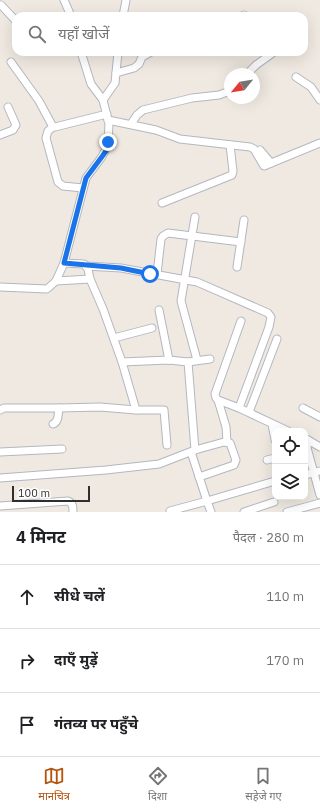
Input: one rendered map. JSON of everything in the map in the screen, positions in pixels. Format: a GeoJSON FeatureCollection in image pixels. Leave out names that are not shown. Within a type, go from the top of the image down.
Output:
{"type":"FeatureCollection","features":[{"type":"Feature","properties":{"kind":"street"},"geometry":{"type":"LineString","coordinates":[[64,0],[69,12]]}},
{"type":"Feature","properties":{"kind":"street"},"geometry":{"type":"LineString","coordinates":[[124,12],[126,0]]}},
{"type":"Feature","properties":{"kind":"street"},"geometry":{"type":"LineString","coordinates":[[1,4],[12,16]]}},
{"type":"Feature","properties":{"kind":"street"},"geometry":{"type":"LineString","coordinates":[[0,287],[47,289],[56,281],[64,263],[86,178],[106,151],[108,142],[108,117],[103,100],[90,84],[82,56]]}},
{"type":"Feature","properties":{"kind":"street"},"geometry":{"type":"LineString","coordinates":[[103,100],[114,86],[118,56]]}},
{"type":"Feature","properties":{"kind":"street"},"geometry":{"type":"LineString","coordinates":[[116,73],[134,68],[139,64],[144,56]]}},
{"type":"Feature","properties":{"kind":"street"},"geometry":{"type":"LineString","coordinates":[[253,68],[268,56]]}},
{"type":"Feature","properties":{"kind":"street"},"geometry":{"type":"LineString","coordinates":[[11,62],[53,126]]}},
{"type":"Feature","properties":{"kind":"street"},"geometry":{"type":"LineString","coordinates":[[296,77],[311,87],[320,100]]}},
{"type":"Feature","properties":{"kind":"street"},"geometry":{"type":"LineString","coordinates":[[131,124],[137,115],[143,110],[192,98],[224,93]]}},
{"type":"Feature","properties":{"kind":"street"},"geometry":{"type":"LineString","coordinates":[[0,135],[13,130],[16,125],[8,107]]}},
{"type":"Feature","properties":{"kind":"street"},"geometry":{"type":"LineString","coordinates":[[83,188],[64,186],[58,182],[46,138],[48,131],[53,126],[55,127],[108,117],[156,130],[180,139],[257,147],[262,165],[266,165],[320,142]]}},
{"type":"Feature","properties":{"kind":"street"},"geometry":{"type":"LineString","coordinates":[[162,203],[232,175],[233,171],[230,145]]}},
{"type":"Feature","properties":{"kind":"street"},"geometry":{"type":"LineString","coordinates":[[195,217],[184,279],[182,308],[197,360]]}},
{"type":"Feature","properties":{"kind":"street"},"geometry":{"type":"LineString","coordinates":[[237,267],[244,220]]}},
{"type":"Feature","properties":{"kind":"street"},"geometry":{"type":"LineString","coordinates":[[157,274],[161,239],[168,233],[241,242]]}},
{"type":"Feature","properties":{"kind":"street"},"geometry":{"type":"LineString","coordinates":[[64,263],[121,268],[184,279],[205,285],[268,313],[271,317],[268,327],[239,408]]}},
{"type":"Feature","properties":{"kind":"street"},"geometry":{"type":"LineString","coordinates":[[86,266],[114,338],[136,410]]}},
{"type":"Feature","properties":{"kind":"street"},"geometry":{"type":"LineString","coordinates":[[56,281],[90,279]]}},
{"type":"Feature","properties":{"kind":"street"},"geometry":{"type":"LineString","coordinates":[[159,310],[169,360]]}},
{"type":"Feature","properties":{"kind":"street"},"geometry":{"type":"LineString","coordinates":[[199,477],[234,465],[236,460],[230,443],[227,442],[226,427],[215,394],[241,321]]}},
{"type":"Feature","properties":{"kind":"street"},"geometry":{"type":"LineString","coordinates":[[114,338],[152,328]]}},
{"type":"Feature","properties":{"kind":"street"},"geometry":{"type":"LineString","coordinates":[[249,412],[277,339]]}},
{"type":"Feature","properties":{"kind":"street"},"geometry":{"type":"LineString","coordinates":[[122,362],[169,360],[188,362],[210,359]]}},
{"type":"Feature","properties":{"kind":"street"},"geometry":{"type":"LineString","coordinates":[[188,362],[193,451],[199,477],[211,512]]}},
{"type":"Feature","properties":{"kind":"street"},"geometry":{"type":"LineString","coordinates":[[218,400],[249,412],[281,428]]}},
{"type":"Feature","properties":{"kind":"street"},"geometry":{"type":"LineString","coordinates":[[0,410],[4,408],[100,407],[136,410],[164,410],[167,445]]}},
{"type":"Feature","properties":{"kind":"street"},"geometry":{"type":"LineString","coordinates":[[53,424],[58,420],[59,408]]}},
{"type":"Feature","properties":{"kind":"street"},"geometry":{"type":"LineString","coordinates":[[303,408],[320,417]]}},
{"type":"Feature","properties":{"kind":"street"},"geometry":{"type":"LineString","coordinates":[[272,424],[273,428]]}},
{"type":"Feature","properties":{"kind":"street"},"geometry":{"type":"LineString","coordinates":[[0,478],[106,470],[159,464],[193,451],[227,442]]}},
{"type":"Feature","properties":{"kind":"street"},"geometry":{"type":"LineString","coordinates":[[308,444],[320,447]]}},
{"type":"Feature","properties":{"kind":"street"},"geometry":{"type":"LineString","coordinates":[[0,452],[62,449]]}},
{"type":"Feature","properties":{"kind":"street"},"geometry":{"type":"LineString","coordinates":[[308,449],[317,472],[320,494]]}},
{"type":"Feature","properties":{"kind":"street"},"geometry":{"type":"LineString","coordinates":[[267,460],[272,459]]}},
{"type":"Feature","properties":{"kind":"street"},"geometry":{"type":"LineString","coordinates":[[169,512],[272,482]]}},
{"type":"Feature","properties":{"kind":"street"},"geometry":{"type":"LineString","coordinates":[[0,506],[68,501],[73,505],[74,512]]}},
{"type":"Feature","properties":{"kind":"street"},"geometry":{"type":"LineString","coordinates":[[244,512],[274,502]]}},
{"type":"Feature","properties":{"kind":"street"},"geometry":{"type":"LineString","coordinates":[[287,512],[320,503]]}},
{"type":"Feature","properties":{"kind":"route"},"geometry":{"type":"LineString","coordinates":[[108,142],[106,151],[86,178],[64,263],[121,268],[150,274]]}}]}
